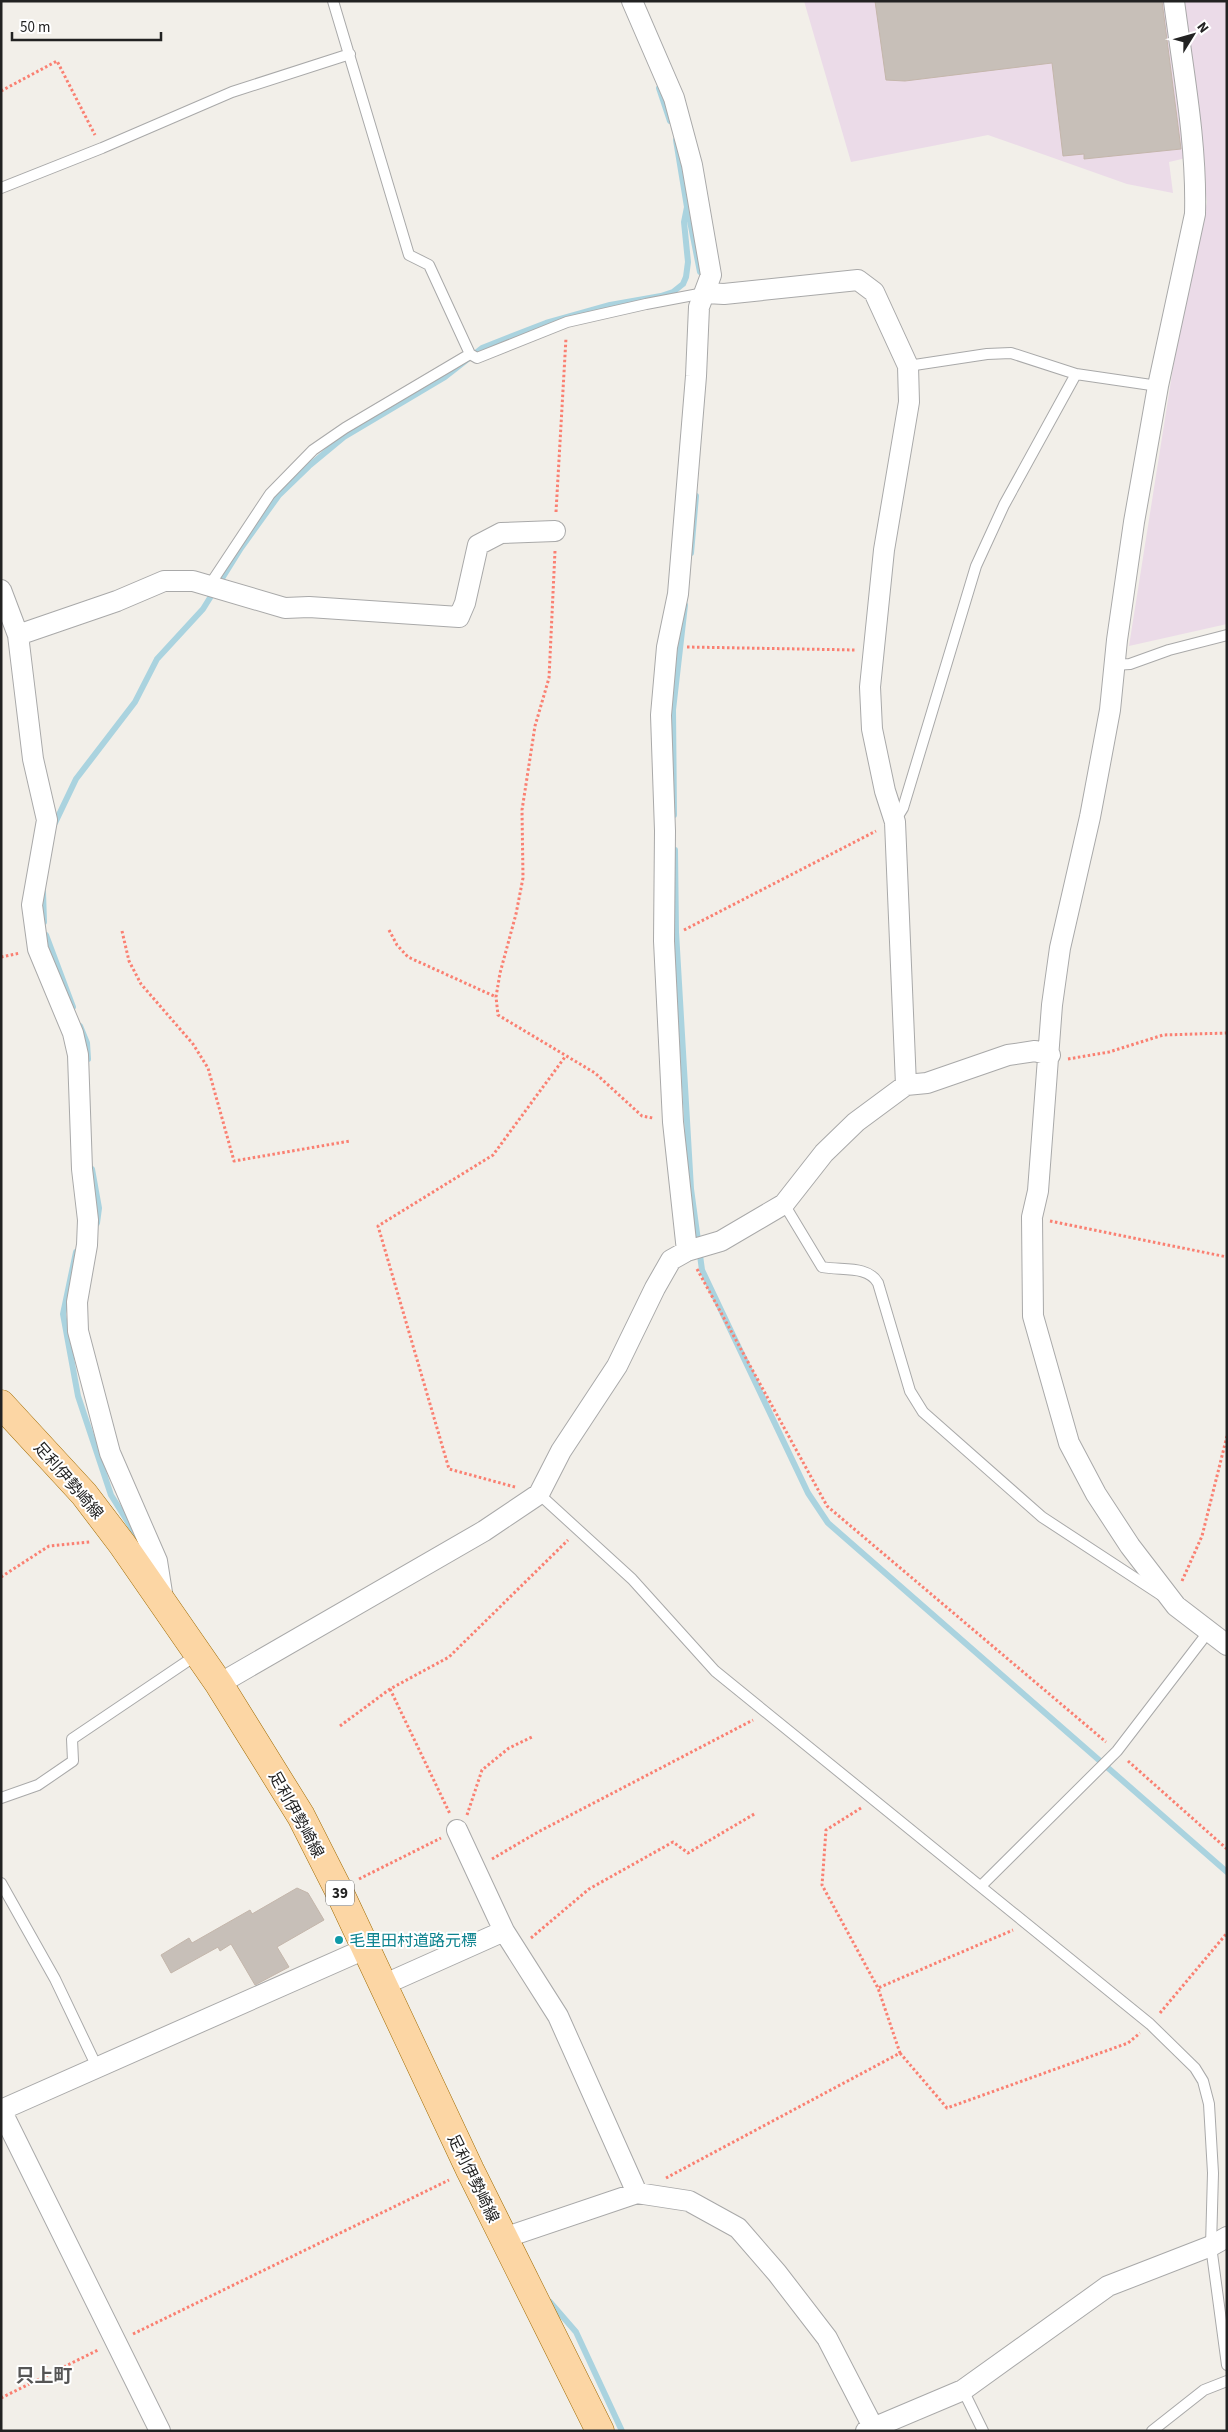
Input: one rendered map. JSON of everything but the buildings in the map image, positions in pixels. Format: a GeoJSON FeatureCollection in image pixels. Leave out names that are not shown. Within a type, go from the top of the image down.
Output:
{"type":"FeatureCollection","features":[{"type":"Feature","properties":{"kind":"main road","name":"足利伊勢崎線"},"geometry":{"type":"LineString","coordinates":[[1,1404],[84,1494],[118,1539],[219,1684],[301,1816],[470,2170],[600,2431]]}},
{"type":"Feature","properties":{"kind":"street"},"geometry":{"type":"LineString","coordinates":[[632,1],[674,98],[692,166],[711,275],[700,307],[678,594],[667,647],[661,716],[665,831],[664,941],[673,1122],[687,1251]]}},
{"type":"Feature","properties":{"kind":"street"},"geometry":{"type":"LineString","coordinates":[[1174,1],[1194,160],[1195,214],[1158,386],[1134,522],[1114,665],[1110,710],[1090,817],[1060,948],[1052,1006],[1050,1055],[1038,1191],[1032,1217],[1033,1316],[1068,1443],[1096,1494],[1130,1546],[1176,1606],[1227,1645]]}},
{"type":"Feature","properties":{"kind":"street"},"geometry":{"type":"LineString","coordinates":[[706,293],[724,294],[858,280],[874,292],[908,366],[909,402],[884,550],[870,687],[872,729],[885,791],[895,822],[906,1085]]}},
{"type":"Feature","properties":{"kind":"street"},"geometry":{"type":"LineString","coordinates":[[18,634],[117,601],[164,581],[193,581],[285,608],[309,607],[459,617],[465,603],[478,545],[501,533],[556,530]]}},
{"type":"Feature","properties":{"kind":"street"},"geometry":{"type":"LineString","coordinates":[[1,590],[18,634],[33,759],[47,820],[32,905],[38,948],[73,1033],[78,1055],[82,1169],[88,1220],[87,1245],[77,1302],[78,1331],[110,1453],[157,1561],[163,1601]]}},
{"type":"Feature","properties":{"kind":"street"},"geometry":{"type":"LineString","coordinates":[[219,1684],[484,1531],[539,1494],[561,1451],[617,1366],[655,1288],[671,1260],[687,1251],[721,1241],[784,1204],[824,1153],[856,1122],[906,1085],[927,1083],[1008,1055],[1034,1050],[1050,1055]]}},
{"type":"Feature","properties":{"kind":"street"},"geometry":{"type":"LineString","coordinates":[[457,1830],[504,1931],[558,2016],[637,2193]]}},
{"type":"Feature","properties":{"kind":"street"},"geometry":{"type":"LineString","coordinates":[[383,1985],[504,1931]]}},
{"type":"Feature","properties":{"kind":"street"},"geometry":{"type":"LineString","coordinates":[[160,2431],[1,2110],[365,1949]]}},
{"type":"Feature","properties":{"kind":"street"},"geometry":{"type":"LineString","coordinates":[[504,2238],[637,2193],[689,2201],[738,2228],[777,2273],[827,2338],[870,2429],[963,2390],[1108,2286],[1219,2242]]}},
{"type":"Feature","properties":{"kind":"lane"},"geometry":{"type":"LineString","coordinates":[[333,1],[409,255],[429,265],[473,355]]}},
{"type":"Feature","properties":{"kind":"lane"},"geometry":{"type":"LineString","coordinates":[[1,188],[102,148],[232,92],[350,54]]}},
{"type":"Feature","properties":{"kind":"lane"},"geometry":{"type":"LineString","coordinates":[[215,588],[270,494],[313,450],[345,428],[473,355],[567,322],[706,293]]}},
{"type":"Feature","properties":{"kind":"lane"},"geometry":{"type":"LineString","coordinates":[[908,366],[986,354],[1011,354],[1076,374],[1158,386]]}},
{"type":"Feature","properties":{"kind":"lane"},"geometry":{"type":"LineString","coordinates":[[895,822],[906,800],[976,566],[1004,505],[1076,374]]}},
{"type":"Feature","properties":{"kind":"lane"},"geometry":{"type":"LineString","coordinates":[[1114,665],[1130,664],[1169,650],[1227,635]]}},
{"type":"Feature","properties":{"kind":"lane"},"geometry":{"type":"LineString","coordinates":[[784,1204],[822,1267],[864,1271],[874,1275],[910,1391],[923,1412],[1042,1517],[1176,1606]]}},
{"type":"Feature","properties":{"kind":"lane"},"geometry":{"type":"LineString","coordinates":[[539,1494],[632,1579],[715,1671],[1150,2024],[1195,2068],[1203,2081],[1209,2104],[1227,2365]]}},
{"type":"Feature","properties":{"kind":"lane"},"geometry":{"type":"LineString","coordinates":[[981,1886],[1117,1751],[1209,1631]]}},
{"type":"Feature","properties":{"kind":"lane"},"geometry":{"type":"LineString","coordinates":[[1,1798],[38,1785],[73,1761],[72,1739],[198,1653]]}},
{"type":"Feature","properties":{"kind":"lane"},"geometry":{"type":"LineString","coordinates":[[1,1884],[54,1979],[97,2067]]}},
{"type":"Feature","properties":{"kind":"lane"},"geometry":{"type":"LineString","coordinates":[[1152,2431],[1204,2390],[1227,2381]]}},
{"type":"Feature","properties":{"kind":"lane"},"geometry":{"type":"LineString","coordinates":[[963,2390],[983,2431]]}},
{"type":"Feature","properties":{"kind":"path"},"geometry":{"type":"LineString","coordinates":[[1,91],[57,61],[102,148]]}},
{"type":"Feature","properties":{"kind":"path"},"geometry":{"type":"LineString","coordinates":[[567,322],[549,678],[535,726],[522,810],[523,878],[516,914],[500,973],[496,997],[498,1016],[595,1073],[642,1116],[673,1122]]}},
{"type":"Feature","properties":{"kind":"path"},"geometry":{"type":"LineString","coordinates":[[667,647],[874,650]]}},
{"type":"Feature","properties":{"kind":"path"},"geometry":{"type":"LineString","coordinates":[[664,941],[895,822]]}},
{"type":"Feature","properties":{"kind":"path"},"geometry":{"type":"LineString","coordinates":[[388,930],[397,946],[408,957],[496,997]]}},
{"type":"Feature","properties":{"kind":"path"},"geometry":{"type":"LineString","coordinates":[[122,931],[130,961],[141,984],[193,1044],[208,1068],[234,1161],[350,1141]]}},
{"type":"Feature","properties":{"kind":"path"},"geometry":{"type":"LineString","coordinates":[[1050,1055],[1064,1060],[1109,1052],[1163,1035],[1227,1034]]}},
{"type":"Feature","properties":{"kind":"path"},"geometry":{"type":"LineString","coordinates":[[539,1494],[449,1469],[378,1226],[493,1155],[565,1057]]}},
{"type":"Feature","properties":{"kind":"path"},"geometry":{"type":"LineString","coordinates":[[1032,1217],[1227,1257]]}},
{"type":"Feature","properties":{"kind":"path"},"geometry":{"type":"LineString","coordinates":[[687,1251],[827,1506],[1117,1751],[1227,1849]]}},
{"type":"Feature","properties":{"kind":"path"},"geometry":{"type":"LineString","coordinates":[[1176,1606],[1183,1577],[1202,1536],[1227,1436]]}},
{"type":"Feature","properties":{"kind":"path"},"geometry":{"type":"LineString","coordinates":[[340,1726],[390,1689],[449,1657],[579,1529]]}},
{"type":"Feature","properties":{"kind":"path"},"geometry":{"type":"LineString","coordinates":[[1,1577],[49,1546],[118,1539]]}},
{"type":"Feature","properties":{"kind":"path"},"geometry":{"type":"LineString","coordinates":[[390,1689],[457,1830]]}},
{"type":"Feature","properties":{"kind":"path"},"geometry":{"type":"LineString","coordinates":[[474,1869],[538,1832],[766,1712]]}},
{"type":"Feature","properties":{"kind":"path"},"geometry":{"type":"LineString","coordinates":[[874,1800],[826,1830],[822,1885],[878,1988],[900,2053],[947,2108],[1128,2043],[1150,2024],[1227,1933]]}},
{"type":"Feature","properties":{"kind":"path"},"geometry":{"type":"LineString","coordinates":[[517,1949],[589,1889],[673,1842],[688,1853],[756,1813]]}},
{"type":"Feature","properties":{"kind":"path"},"geometry":{"type":"LineString","coordinates":[[878,1988],[1028,1924]]}},
{"type":"Feature","properties":{"kind":"path"},"geometry":{"type":"LineString","coordinates":[[637,2193],[900,2053]]}},
{"type":"Feature","properties":{"kind":"path"},"geometry":{"type":"LineString","coordinates":[[1,2398],[470,2170]]}},
{"type":"Feature","properties":{"kind":"shaded area"},"geometry":{"type":"Polygon","coordinates":[[[804,1],[1167,1],[1186,158],[1169,162],[1173,193],[1127,184],[988,135],[851,162],[804,1]]]}},
{"type":"Feature","properties":{"kind":"shaded area"},"geometry":{"type":"Polygon","coordinates":[[[1179,1],[1227,1],[1227,624],[1129,646],[1176,349],[1207,202],[1179,1]]]}},
{"type":"Feature","properties":{"kind":"waterway"},"geometry":{"type":"LineString","coordinates":[[659,88],[670,121]]}},
{"type":"Feature","properties":{"kind":"waterway"},"geometry":{"type":"LineString","coordinates":[[55,823],[76,779],[135,702],[157,659],[203,609],[241,548],[279,495],[309,466],[344,437],[445,377],[482,348],[546,323],[610,305],[661,296],[673,292],[683,284],[688,262],[684,222],[687,207],[676,140]]}},
{"type":"Feature","properties":{"kind":"waterway"},"geometry":{"type":"LineString","coordinates":[[688,211],[700,272]]}},
{"type":"Feature","properties":{"kind":"waterway"},"geometry":{"type":"LineString","coordinates":[[691,553],[696,496]]}},
{"type":"Feature","properties":{"kind":"waterway"},"geometry":{"type":"LineString","coordinates":[[674,815],[673,710],[685,605]]}},
{"type":"Feature","properties":{"kind":"waterway"},"geometry":{"type":"LineString","coordinates":[[675,850],[676,932],[691,1189],[702,1270],[808,1493],[828,1523],[1227,1872]]}},
{"type":"Feature","properties":{"kind":"waterway"},"geometry":{"type":"LineString","coordinates":[[43,892],[44,922]]}},
{"type":"Feature","properties":{"kind":"waterway"},"geometry":{"type":"LineString","coordinates":[[46,935],[73,1007]]}},
{"type":"Feature","properties":{"kind":"waterway"},"geometry":{"type":"LineString","coordinates":[[80,1026],[87,1043],[88,1059]]}},
{"type":"Feature","properties":{"kind":"waterway"},"geometry":{"type":"LineString","coordinates":[[92,1169],[99,1208],[97,1223]]}},
{"type":"Feature","properties":{"kind":"waterway"},"geometry":{"type":"LineString","coordinates":[[76,1252],[63,1314],[78,1396],[111,1495],[136,1535]]}},
{"type":"Feature","properties":{"kind":"waterway"},"geometry":{"type":"LineString","coordinates":[[550,2302],[576,2332],[622,2431]]}},
{"type":"Feature","properties":{"kind":"place","name":"毛里田村道路元標"},"geometry":{"type":"Point","coordinates":[339,1940]}},
{"type":"Feature","properties":{"kind":"district","name":"只上町"},"geometry":{"type":"Point","coordinates":[44,2375]}}]}
